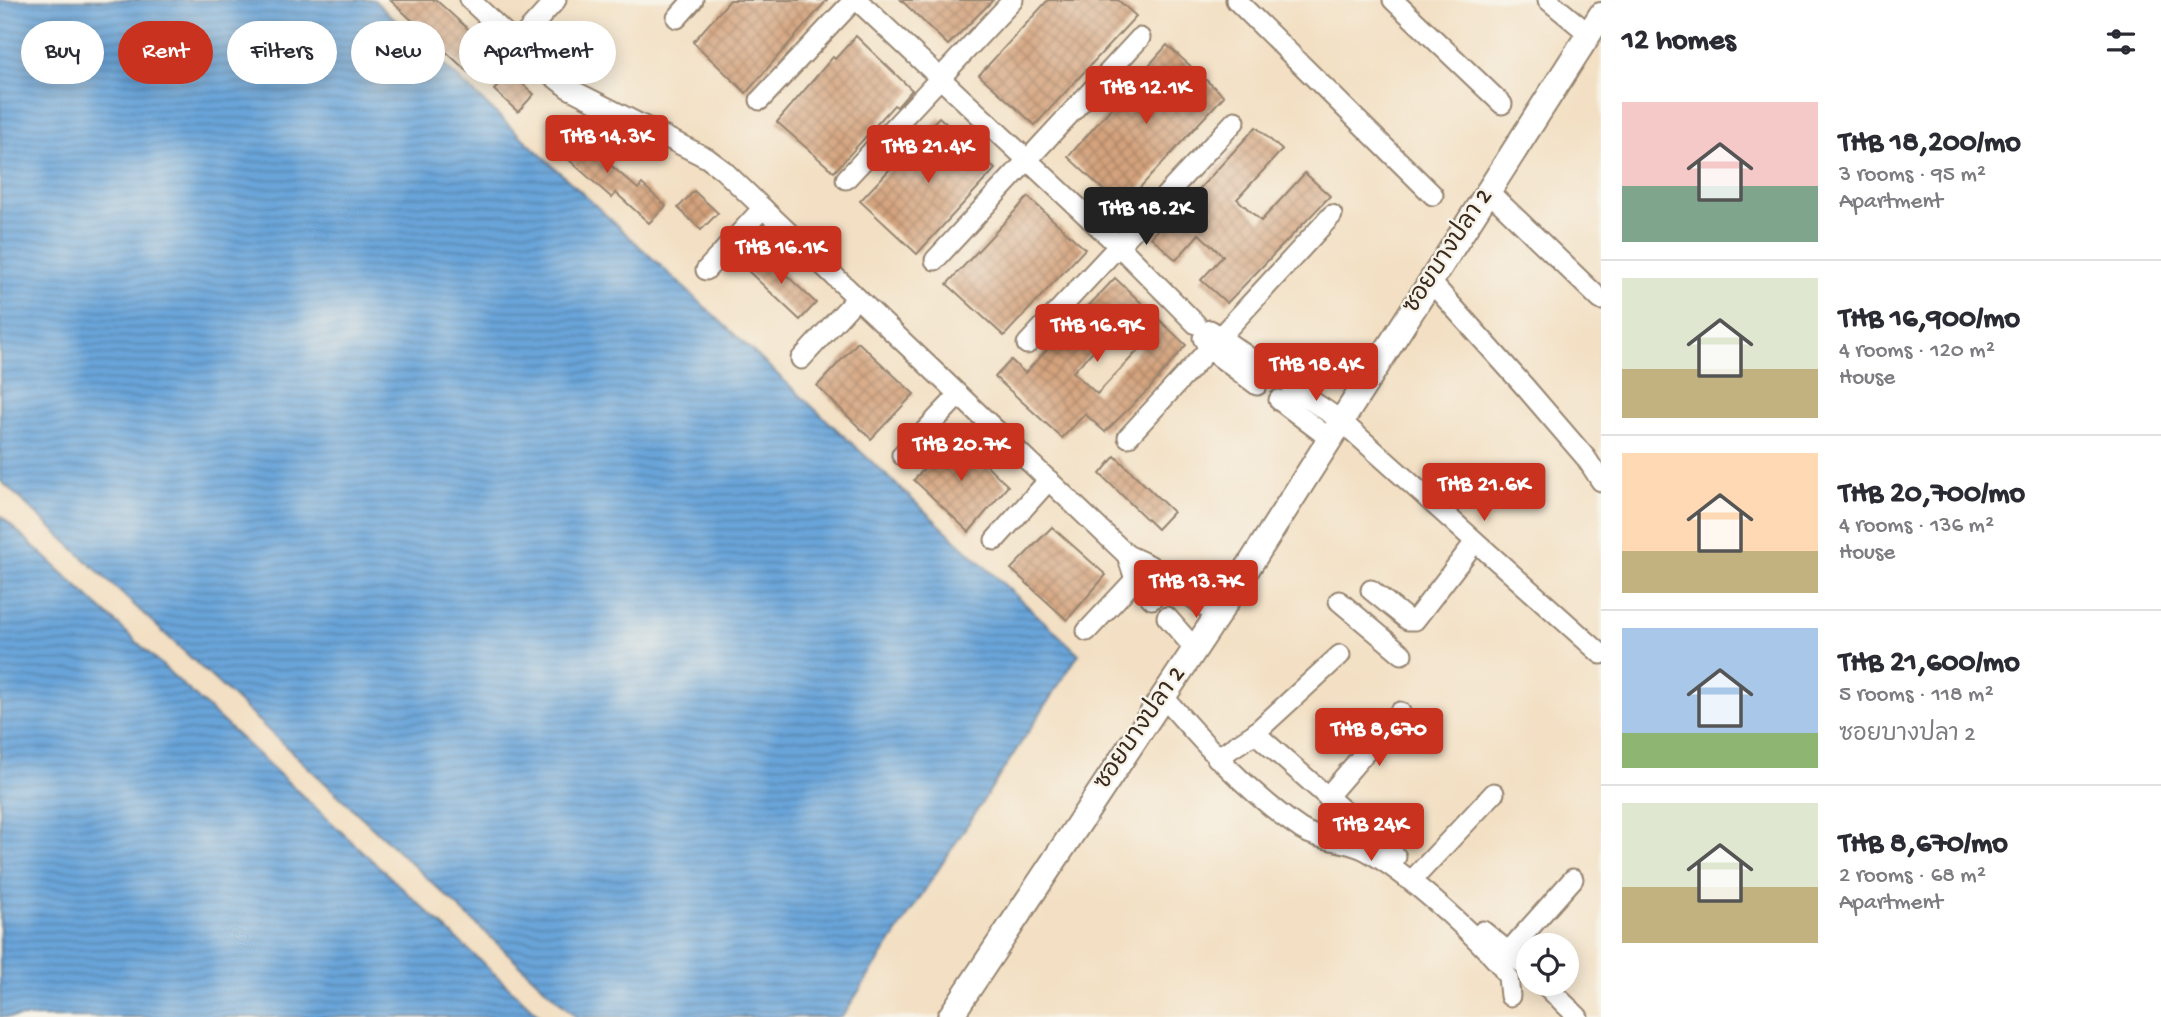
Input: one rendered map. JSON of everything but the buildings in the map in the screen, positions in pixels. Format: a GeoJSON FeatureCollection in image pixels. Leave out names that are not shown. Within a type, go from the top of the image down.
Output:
{"type":"FeatureCollection","features":[{"type":"Feature","properties":{"kind":"street"},"geometry":{"type":"LineString","coordinates":[[470,0],[492,21]]}},
{"type":"Feature","properties":{"kind":"street"},"geometry":{"type":"LineString","coordinates":[[536,21],[555,0]]}},
{"type":"Feature","properties":{"kind":"street"},"geometry":{"type":"LineString","coordinates":[[677,18],[693,0]]}},
{"type":"Feature","properties":{"kind":"street"},"geometry":{"type":"LineString","coordinates":[[760,100],[855,0],[1119,246],[1215,342],[1262,377]]}},
{"type":"Feature","properties":{"kind":"street"},"geometry":{"type":"LineString","coordinates":[[846,179],[1013,0]]}},
{"type":"Feature","properties":{"kind":"street"},"geometry":{"type":"LineString","coordinates":[[1393,0],[1502,104]]}},
{"type":"Feature","properties":{"kind":"street"},"geometry":{"type":"LineString","coordinates":[[1548,0],[1595,24]]}},
{"type":"Feature","properties":{"kind":"street"},"geometry":{"type":"LineString","coordinates":[[1595,0],[1601,5]]}},
{"type":"Feature","properties":{"kind":"street"},"geometry":{"type":"LineString","coordinates":[[1246,3],[1433,195]]}},
{"type":"Feature","properties":{"kind":"street","name":"ซอยบางปลา 2"},"geometry":{"type":"LineString","coordinates":[[950,1017],[1217,616],[1595,24]]}},
{"type":"Feature","properties":{"kind":"street"},"geometry":{"type":"LineString","coordinates":[[935,260],[1140,38]]}},
{"type":"Feature","properties":{"kind":"street"},"geometry":{"type":"LineString","coordinates":[[563,84],[707,158],[763,208],[1127,555],[1166,577]]}},
{"type":"Feature","properties":{"kind":"street"},"geometry":{"type":"LineString","coordinates":[[1027,344],[1235,121]]}},
{"type":"Feature","properties":{"kind":"street"},"geometry":{"type":"LineString","coordinates":[[1488,191],[1601,300]]}},
{"type":"Feature","properties":{"kind":"street"},"geometry":{"type":"LineString","coordinates":[[706,270],[763,208]]}},
{"type":"Feature","properties":{"kind":"street"},"geometry":{"type":"LineString","coordinates":[[1128,437],[1332,215]]}},
{"type":"Feature","properties":{"kind":"street"},"geometry":{"type":"LineString","coordinates":[[1430,281],[1586,458],[1601,481]]}},
{"type":"Feature","properties":{"kind":"street"},"geometry":{"type":"LineString","coordinates":[[801,359],[858,298]]}},
{"type":"Feature","properties":{"kind":"street"},"geometry":{"type":"LineString","coordinates":[[1285,393],[1475,542],[1601,654]]}},
{"type":"Feature","properties":{"kind":"street"},"geometry":{"type":"LineString","coordinates":[[902,455],[960,395]]}},
{"type":"Feature","properties":{"kind":"street"},"geometry":{"type":"LineString","coordinates":[[995,540],[1049,480]]}},
{"type":"Feature","properties":{"kind":"street"},"geometry":{"type":"LineString","coordinates":[[1371,590],[1408,620],[1415,620],[1475,542]]}},
{"type":"Feature","properties":{"kind":"street"},"geometry":{"type":"LineString","coordinates":[[1127,555],[1135,579],[1152,599]]}},
{"type":"Feature","properties":{"kind":"street"},"geometry":{"type":"LineString","coordinates":[[1087,631],[1149,565]]}},
{"type":"Feature","properties":{"kind":"street"},"geometry":{"type":"LineString","coordinates":[[1187,593],[1217,616]]}},
{"type":"Feature","properties":{"kind":"street"},"geometry":{"type":"LineString","coordinates":[[1339,601],[1402,654]]}},
{"type":"Feature","properties":{"kind":"street"},"geometry":{"type":"LineString","coordinates":[[1370,627],[1389,604]]}},
{"type":"Feature","properties":{"kind":"street"},"geometry":{"type":"LineString","coordinates":[[1167,617],[1195,649]]}},
{"type":"Feature","properties":{"kind":"street"},"geometry":{"type":"LineString","coordinates":[[1217,758],[1255,733],[1340,655]]}},
{"type":"Feature","properties":{"kind":"street"},"geometry":{"type":"LineString","coordinates":[[1162,695],[1217,758],[1304,831],[1365,849],[1387,863],[1486,948],[1508,977],[1510,996]]}},
{"type":"Feature","properties":{"kind":"street"},"geometry":{"type":"LineString","coordinates":[[1327,797],[1400,712]]}},
{"type":"Feature","properties":{"kind":"street"},"geometry":{"type":"LineString","coordinates":[[1255,733],[1516,958]]}},
{"type":"Feature","properties":{"kind":"street"},"geometry":{"type":"LineString","coordinates":[[1417,875],[1494,793]]}},
{"type":"Feature","properties":{"kind":"street"},"geometry":{"type":"LineString","coordinates":[[1508,952],[1573,879]]}},
{"type":"Feature","properties":{"kind":"street"},"geometry":{"type":"LineString","coordinates":[[1556,996],[1578,1017]]}},
{"type":"Feature","properties":{"kind":"water"},"geometry":{"type":"Polygon","coordinates":[[[0,0],[374,0],[397,21],[351,21],[351,84],[445,84],[445,66],[459,79],[459,84],[465,84],[1079,654],[842,1017],[576,1017],[0,480],[0,0]]]}},
{"type":"Feature","properties":{"kind":"water"},"geometry":{"type":"Polygon","coordinates":[[[0,515],[541,1017],[0,1017],[0,515]]]}},
{"type":"Feature","properties":{"kind":"tunnel"},"geometry":{"type":"LineString","coordinates":[[1267,370],[1291,387]]}}]}
